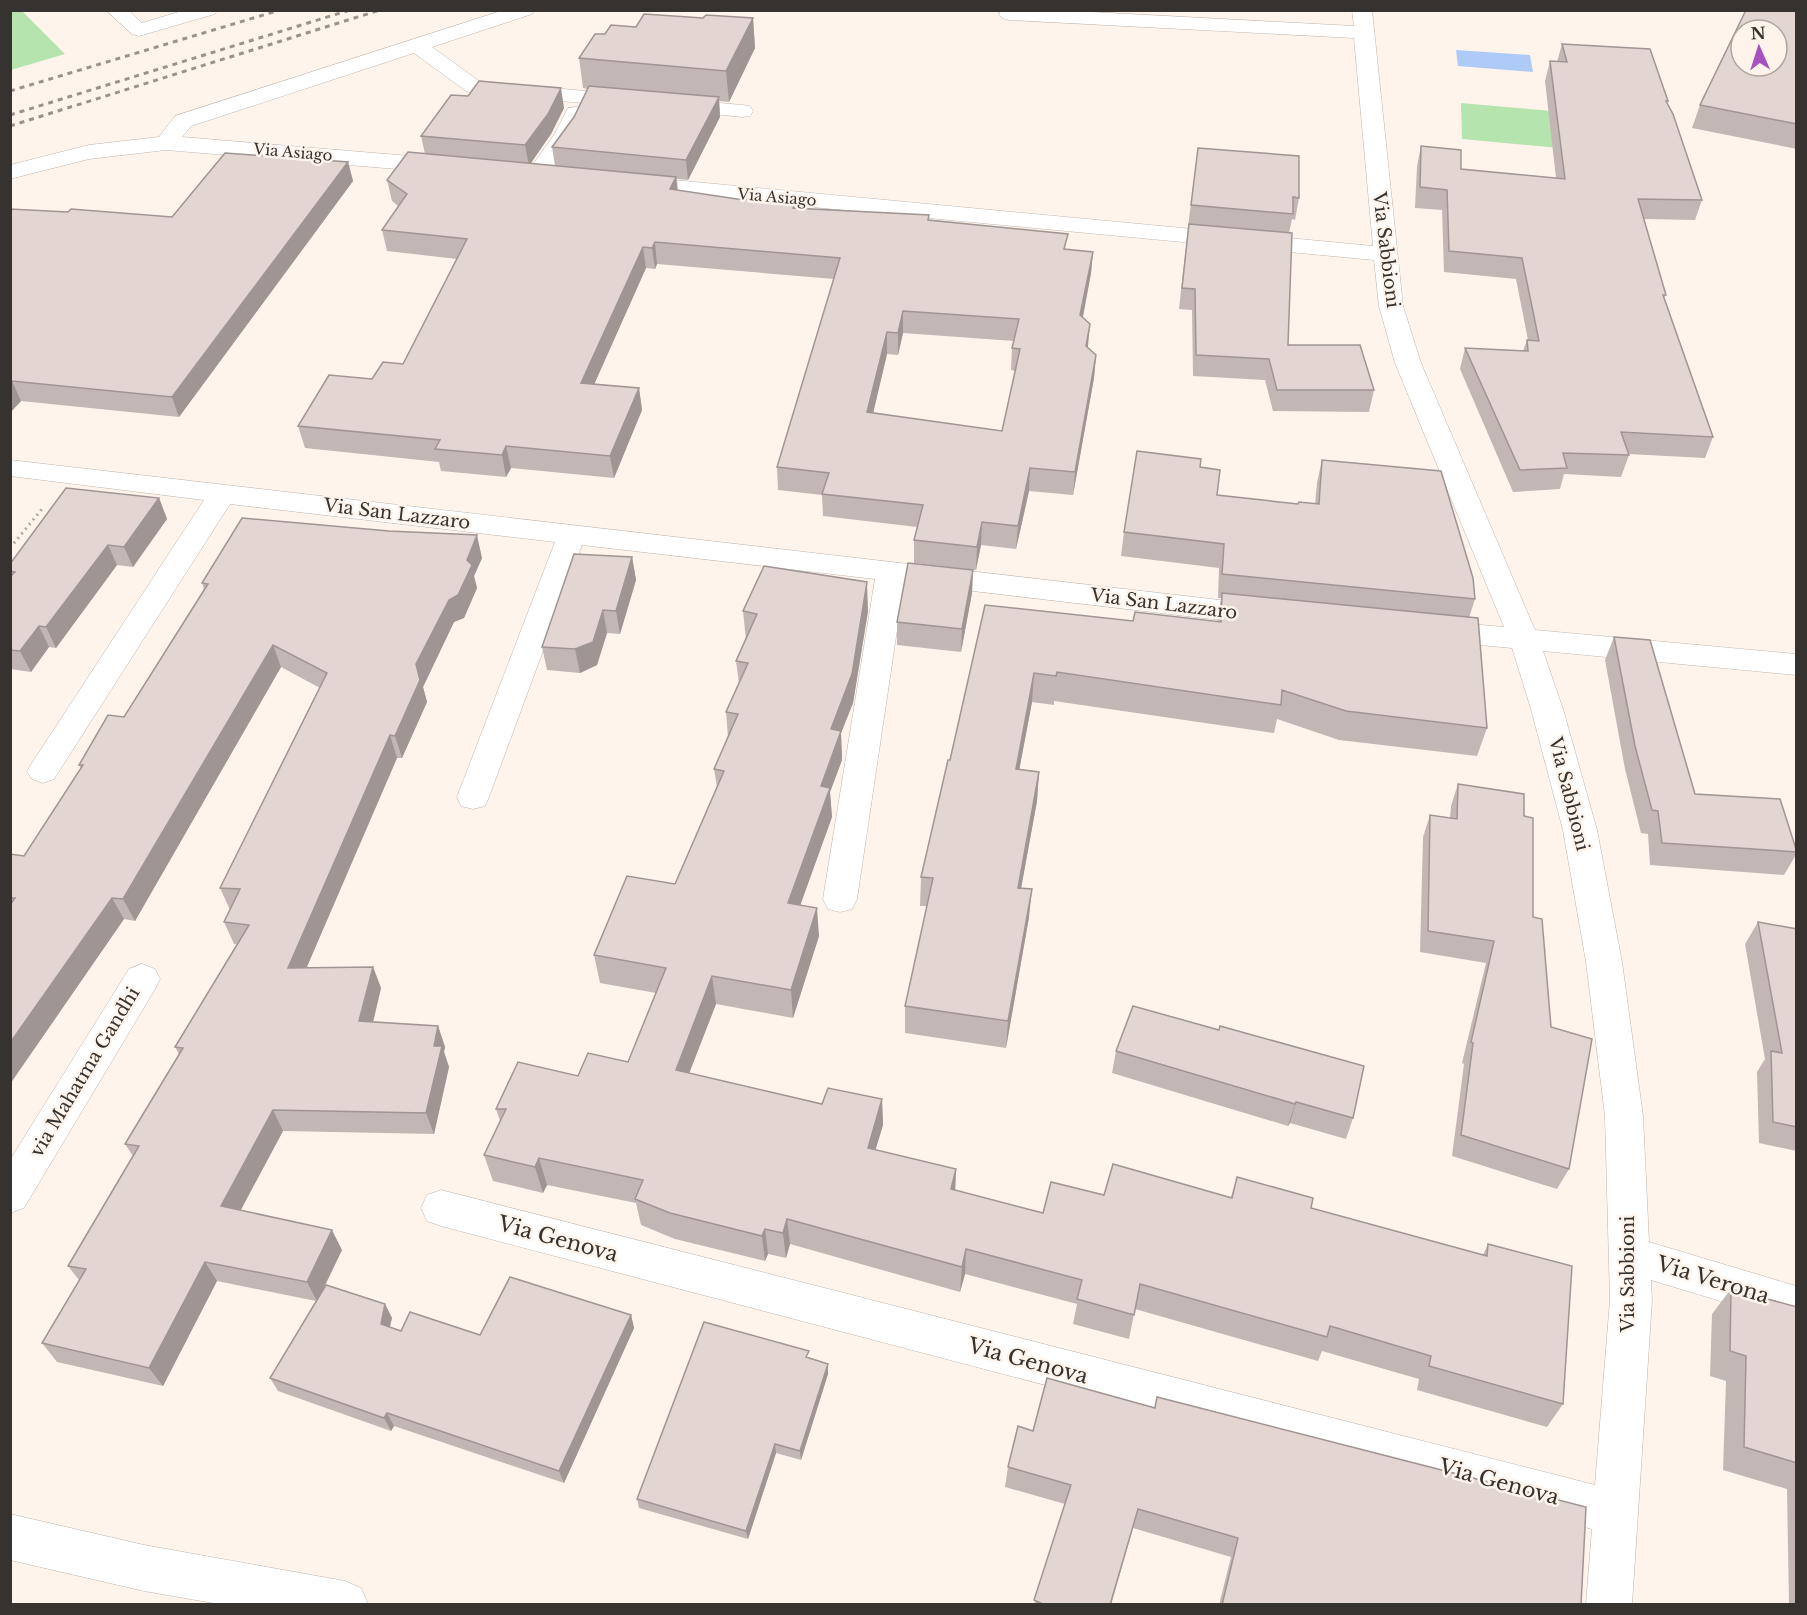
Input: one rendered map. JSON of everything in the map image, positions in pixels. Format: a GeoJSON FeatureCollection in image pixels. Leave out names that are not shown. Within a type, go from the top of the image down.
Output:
{"type":"FeatureCollection","features":[{"type":"Feature","properties":{"kind":"street"},"geometry":{"type":"LineString","coordinates":[[115,10],[139,30],[208,10]]}},
{"type":"Feature","properties":{"kind":"street"},"geometry":{"type":"LineString","coordinates":[[166,143],[183,121],[525,10]]}},
{"type":"Feature","properties":{"kind":"street"},"geometry":{"type":"LineString","coordinates":[[1009,14],[1363,22]]}},
{"type":"Feature","properties":{"kind":"street","name":"Via Sabbioni"},"geometry":{"type":"LineString","coordinates":[[1363,22],[1391,306],[1408,363],[1524,639],[1547,709],[1580,830],[1604,962],[1624,1116],[1631,1300],[1609,1605]]}},
{"type":"Feature","properties":{"kind":"street"},"geometry":{"type":"LineString","coordinates":[[418,46],[472,87],[742,111]]}},
{"type":"Feature","properties":{"kind":"street"},"geometry":{"type":"LineString","coordinates":[[537,174],[564,136],[583,97]]}},
{"type":"Feature","properties":{"kind":"street","name":"Via Asiago"},"geometry":{"type":"LineString","coordinates":[[10,172],[89,152],[166,143],[467,168]]}},
{"type":"Feature","properties":{"kind":"street"},"geometry":{"type":"LineString","coordinates":[[513,172],[560,177]]}},
{"type":"Feature","properties":{"kind":"street","name":"Via Asiago"},"geometry":{"type":"LineString","coordinates":[[608,181],[1386,254]]}},
{"type":"Feature","properties":{"kind":"street","name":"Via San Lazzaro"},"geometry":{"type":"LineString","coordinates":[[10,468],[1286,618]]}},
{"type":"Feature","properties":{"kind":"street"},"geometry":{"type":"LineString","coordinates":[[42,771],[222,494]]}},
{"type":"Feature","properties":{"kind":"street"},"geometry":{"type":"LineString","coordinates":[[473,797],[572,534]]}},
{"type":"Feature","properties":{"kind":"street"},"geometry":{"type":"LineString","coordinates":[[840,900],[891,572]]}},
{"type":"Feature","properties":{"kind":"street"},"geometry":{"type":"LineString","coordinates":[[1404,629],[1797,664]]}},
{"type":"Feature","properties":{"kind":"street","name":"via Mahatma Gandhi"},"geometry":{"type":"LineString","coordinates":[[10,1196],[142,979]]}},
{"type":"Feature","properties":{"kind":"street","name":"Via Genova"},"geometry":{"type":"LineString","coordinates":[[441,1208],[1616,1513]]}},
{"type":"Feature","properties":{"kind":"street","name":"Via Verona"},"geometry":{"type":"LineString","coordinates":[[1630,1255],[1797,1305]]}},
{"type":"Feature","properties":{"kind":"street"},"geometry":{"type":"LineString","coordinates":[[10,1537],[144,1568],[345,1605]]}},
{"type":"Feature","properties":{"kind":"green space"},"geometry":{"type":"Polygon","coordinates":[[[11,10],[22,11],[65,54],[11,70],[11,10]]]}},
{"type":"Feature","properties":{"kind":"green space"},"geometry":{"type":"Polygon","coordinates":[[[1461,103],[1641,119],[1647,156],[1462,139],[1461,103]]]}},
{"type":"Feature","properties":{"kind":"water"},"geometry":{"type":"Polygon","coordinates":[[[1456,50],[1530,55],[1533,72],[1458,66],[1456,50]]]}},
{"type":"Feature","properties":{"kind":"building"},"geometry":{"type":"Polygon","coordinates":[[[1746,10],[1797,10],[1797,124],[1700,105],[1729,45],[1729,78],[1789,78],[1789,18],[1742,18],[1746,10]]]}},
{"type":"Feature","properties":{"kind":"building"},"geometry":{"type":"Polygon","coordinates":[[[644,14],[703,18],[706,15],[753,18],[726,71],[579,58],[595,34],[605,34],[611,25],[636,27],[644,14]]]}},
{"type":"Feature","properties":{"kind":"building"},"geometry":{"type":"Polygon","coordinates":[[[1562,44],[1650,49],[1668,101],[1666,101],[1673,114],[1702,200],[1638,199],[1666,295],[1663,295],[1713,437],[1621,432],[1629,455],[1563,453],[1567,468],[1520,470],[1465,348],[1528,351],[1527,340],[1539,341],[1522,258],[1449,251],[1447,190],[1420,187],[1421,146],[1461,150],[1461,169],[1565,179],[1550,61],[1567,62],[1562,44]]]}},
{"type":"Feature","properties":{"kind":"building"},"geometry":{"type":"Polygon","coordinates":[[[479,81],[561,88],[548,114],[525,145],[421,136],[451,95],[468,96],[479,81]]]}},
{"type":"Feature","properties":{"kind":"building"},"geometry":{"type":"Polygon","coordinates":[[[589,86],[719,97],[686,160],[552,147],[574,117],[589,86]]]}},
{"type":"Feature","properties":{"kind":"building"},"geometry":{"type":"Polygon","coordinates":[[[1198,148],[1299,156],[1299,198],[1293,197],[1293,214],[1191,205],[1198,148]]]}},
{"type":"Feature","properties":{"kind":"building"},"geometry":{"type":"Polygon","coordinates":[[[408,152],[676,177],[670,189],[737,199],[795,203],[793,208],[929,215],[928,220],[1068,234],[1064,249],[1093,252],[1080,315],[1090,324],[1086,346],[1096,355],[1075,472],[1030,468],[1018,526],[982,522],[977,547],[914,540],[923,505],[822,494],[829,473],[777,467],[840,258],[655,242],[652,248],[643,247],[581,383],[639,388],[610,456],[506,446],[502,455],[435,449],[440,440],[298,426],[329,375],[372,379],[383,362],[403,364],[467,239],[382,230],[407,194],[387,180],[408,152]],[[903,311],[898,333],[887,332],[867,412],[1002,431],[1020,349],[1012,348],[1019,319],[903,311]]]}},
{"type":"Feature","properties":{"kind":"building"},"geometry":{"type":"Polygon","coordinates":[[[225,153],[348,162],[172,397],[12,381],[10,383],[10,209],[68,212],[71,209],[172,217],[225,153]]]}},
{"type":"Feature","properties":{"kind":"building"},"geometry":{"type":"Polygon","coordinates":[[[1189,224],[1292,233],[1288,345],[1360,345],[1374,390],[1277,390],[1269,359],[1196,355],[1195,289],[1182,288],[1189,224]]]}},
{"type":"Feature","properties":{"kind":"building"},"geometry":{"type":"Polygon","coordinates":[[[1137,451],[1201,459],[1200,467],[1220,470],[1217,495],[1298,504],[1299,502],[1319,504],[1322,460],[1441,471],[1473,578],[1475,599],[1222,574],[1224,544],[1124,532],[1137,451]]]}},
{"type":"Feature","properties":{"kind":"building"},"geometry":{"type":"Polygon","coordinates":[[[66,488],[159,498],[124,547],[108,545],[46,627],[39,626],[20,651],[10,650],[10,577],[15,572],[10,571],[10,564],[66,488]]]}},
{"type":"Feature","properties":{"kind":"building"},"geometry":{"type":"Polygon","coordinates":[[[242,518],[389,531],[477,535],[467,560],[472,565],[458,595],[449,600],[416,664],[420,680],[395,736],[390,735],[288,968],[373,967],[359,1021],[438,1026],[434,1046],[442,1046],[426,1113],[273,1110],[221,1206],[332,1230],[307,1282],[205,1262],[149,1368],[42,1343],[86,1269],[68,1266],[139,1146],[125,1144],[183,1048],[175,1047],[249,925],[224,922],[240,889],[220,888],[327,673],[273,645],[123,899],[112,898],[10,1043],[10,905],[15,898],[10,898],[10,854],[24,856],[83,765],[79,765],[108,715],[124,717],[208,584],[202,583],[242,518]]]}},
{"type":"Feature","properties":{"kind":"building"},"geometry":{"type":"Polygon","coordinates":[[[574,554],[632,557],[616,611],[603,610],[593,642],[575,649],[542,647],[574,554]]]}},
{"type":"Feature","properties":{"kind":"building"},"geometry":{"type":"Polygon","coordinates":[[[908,563],[973,570],[962,629],[897,622],[908,563]]]}},
{"type":"Feature","properties":{"kind":"building"},"geometry":{"type":"Polygon","coordinates":[[[764,566],[867,582],[852,674],[831,729],[841,731],[821,786],[830,788],[788,903],[817,908],[791,990],[712,976],[676,1070],[822,1104],[828,1088],[882,1099],[868,1148],[956,1169],[951,1189],[1043,1213],[1051,1182],[1104,1195],[1113,1164],[1232,1198],[1237,1177],[1313,1198],[1311,1208],[1487,1256],[1488,1244],[1572,1266],[1563,1404],[1429,1366],[1431,1356],[1330,1326],[1327,1337],[1140,1284],[1134,1315],[1077,1299],[1082,1280],[966,1249],[962,1267],[787,1219],[783,1233],[765,1229],[762,1236],[670,1213],[635,1199],[643,1180],[539,1158],[535,1167],[484,1155],[506,1109],[496,1109],[518,1062],[578,1076],[588,1053],[628,1062],[666,968],[594,955],[627,876],[675,884],[724,771],[714,769],[738,714],[726,712],[748,663],[736,661],[757,614],[743,611],[764,566]]]}},
{"type":"Feature","properties":{"kind":"building"},"geometry":{"type":"Polygon","coordinates":[[[1222,593],[1478,618],[1487,728],[1346,711],[1282,690],[1281,705],[1057,672],[1056,676],[1034,673],[1016,769],[1039,772],[1018,888],[1032,889],[1008,1021],[905,1006],[933,878],[921,877],[985,605],[1133,621],[1135,612],[1221,622],[1222,593]]]}},
{"type":"Feature","properties":{"kind":"building"},"geometry":{"type":"Polygon","coordinates":[[[1614,637],[1650,640],[1695,794],[1780,799],[1797,852],[1662,843],[1658,811],[1652,810],[1635,746],[1614,637]]]}},
{"type":"Feature","properties":{"kind":"building"},"geometry":{"type":"Polygon","coordinates":[[[1458,784],[1524,794],[1524,816],[1533,818],[1533,917],[1542,919],[1551,1027],[1592,1039],[1569,1169],[1461,1135],[1473,1043],[1471,1042],[1494,941],[1428,931],[1430,815],[1457,819],[1458,784]]]}},
{"type":"Feature","properties":{"kind":"building"},"geometry":{"type":"Polygon","coordinates":[[[1758,922],[1797,929],[1797,1127],[1773,1122],[1771,1051],[1782,1053],[1758,922]]]}},
{"type":"Feature","properties":{"kind":"building"},"geometry":{"type":"Polygon","coordinates":[[[1133,1006],[1219,1030],[1220,1026],[1364,1066],[1353,1118],[1296,1102],[1295,1104],[1116,1051],[1133,1006]]]}},
{"type":"Feature","properties":{"kind":"building"},"geometry":{"type":"Polygon","coordinates":[[[510,1277],[631,1315],[559,1471],[387,1413],[384,1418],[270,1378],[326,1285],[385,1304],[381,1324],[401,1331],[410,1312],[480,1335],[510,1277]]]}},
{"type":"Feature","properties":{"kind":"building"},"geometry":{"type":"Polygon","coordinates":[[[1731,1289],[1797,1307],[1797,1463],[1744,1447],[1746,1356],[1730,1351],[1731,1289]]]}},
{"type":"Feature","properties":{"kind":"building"},"geometry":{"type":"Polygon","coordinates":[[[704,1322],[809,1351],[806,1357],[828,1364],[800,1451],[775,1444],[746,1531],[637,1499],[704,1322]]]}},
{"type":"Feature","properties":{"kind":"building"},"geometry":{"type":"Polygon","coordinates":[[[1047,1378],[1155,1408],[1157,1397],[1586,1507],[1581,1605],[1222,1605],[1238,1538],[1138,1509],[1110,1605],[1045,1605],[1034,1600],[1071,1485],[1008,1467],[1018,1426],[1033,1431],[1047,1378]]]}},
{"type":"Feature","properties":{"kind":"railway"},"geometry":{"type":"LineString","coordinates":[[10,91],[280,10]]}},
{"type":"Feature","properties":{"kind":"railway"},"geometry":{"type":"LineString","coordinates":[[10,115],[350,10]]}},
{"type":"Feature","properties":{"kind":"railway"},"geometry":{"type":"LineString","coordinates":[[10,126],[380,10]]}}]}
